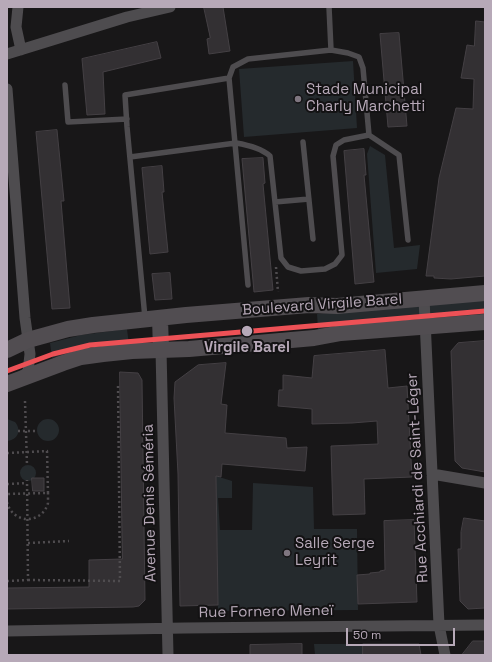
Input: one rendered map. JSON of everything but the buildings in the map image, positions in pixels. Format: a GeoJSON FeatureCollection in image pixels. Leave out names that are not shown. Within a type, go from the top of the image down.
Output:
{"type":"FeatureCollection","features":[{"type":"Feature","properties":{"kind":"main road","name":"Boulevard Virgile Barel"},"geometry":{"type":"LineString","coordinates":[[18,346],[68,329],[152,319],[309,305],[337,306],[485,293]]}},
{"type":"Feature","properties":{"kind":"main road"},"geometry":{"type":"LineString","coordinates":[[152,319],[161,350]]}},
{"type":"Feature","properties":{"kind":"main road","name":"Boulevard Virgile Barel"},"geometry":{"type":"LineString","coordinates":[[12,382],[81,357],[125,352],[189,349],[298,340],[322,337],[331,334],[485,322]]}},
{"type":"Feature","properties":{"kind":"street"},"geometry":{"type":"LineString","coordinates":[[18,7],[16,27],[22,50]]}},
{"type":"Feature","properties":{"kind":"street"},"geometry":{"type":"LineString","coordinates":[[7,54],[127,17],[170,7]]}},
{"type":"Feature","properties":{"kind":"street"},"geometry":{"type":"LineString","coordinates":[[7,89],[18,346],[28,372],[12,382]]}},
{"type":"Feature","properties":{"kind":"street","name":"Rue Acchiardi de Saint-Léger"},"geometry":{"type":"LineString","coordinates":[[424,298],[439,625],[445,655]]}},
{"type":"Feature","properties":{"kind":"street","name":"Avenue Denis Séméria"},"geometry":{"type":"LineString","coordinates":[[161,350],[168,655]]}},
{"type":"Feature","properties":{"kind":"street"},"geometry":{"type":"LineString","coordinates":[[432,474],[485,483]]}},
{"type":"Feature","properties":{"kind":"street","name":"Rue Fornero Meneï"},"geometry":{"type":"LineString","coordinates":[[7,631],[485,625]]}},
{"type":"Feature","properties":{"kind":"lane"},"geometry":{"type":"LineString","coordinates":[[329,7],[331,50]]}},
{"type":"Feature","properties":{"kind":"lane"},"geometry":{"type":"LineString","coordinates":[[248,285],[229,78],[232,67],[248,59],[331,50],[348,53],[359,57],[363,68],[369,135]]}},
{"type":"Feature","properties":{"kind":"lane"},"geometry":{"type":"LineString","coordinates":[[152,319],[130,157],[125,95],[229,78]]}},
{"type":"Feature","properties":{"kind":"lane"},"geometry":{"type":"LineString","coordinates":[[65,85],[68,122],[127,119]]}},
{"type":"Feature","properties":{"kind":"lane"},"geometry":{"type":"LineString","coordinates":[[130,157],[236,143],[247,144],[265,151],[270,156],[281,258],[288,267],[300,271],[325,269],[335,264],[342,255],[333,156],[336,145],[344,140],[369,135],[399,155],[408,240]]}},
{"type":"Feature","properties":{"kind":"lane"},"geometry":{"type":"LineString","coordinates":[[303,142],[313,239]]}},
{"type":"Feature","properties":{"kind":"lane"},"geometry":{"type":"LineString","coordinates":[[275,202],[309,199]]}},
{"type":"Feature","properties":{"kind":"path"},"geometry":{"type":"LineString","coordinates":[[7,581],[120,581],[118,384]]}},
{"type":"Feature","properties":{"kind":"path"},"geometry":{"type":"LineString","coordinates":[[25,401],[27,465]]}},
{"type":"Feature","properties":{"kind":"path"},"geometry":{"type":"LineString","coordinates":[[18,431],[37,430]]}},
{"type":"Feature","properties":{"kind":"path"},"geometry":{"type":"LineString","coordinates":[[7,453],[47,451],[48,493],[48,502],[40,515],[33,518],[27,519],[17,517],[11,512],[7,502]]}},
{"type":"Feature","properties":{"kind":"path"},"geometry":{"type":"LineString","coordinates":[[7,484],[26,482],[28,580]]}},
{"type":"Feature","properties":{"kind":"path"},"geometry":{"type":"LineString","coordinates":[[7,494],[48,493]]}},
{"type":"Feature","properties":{"kind":"path"},"geometry":{"type":"LineString","coordinates":[[28,543],[69,541]]}},
{"type":"Feature","properties":{"kind":"shaded area","name":"Stade Municipal Charly Marchetti"},"geometry":{"type":"Polygon","coordinates":[[[353,61],[357,128],[244,137],[239,69],[353,61]]]}},
{"type":"Feature","properties":{"kind":"shaded area"},"geometry":{"type":"Polygon","coordinates":[[[370,146],[385,155],[394,248],[420,245],[417,269],[376,273],[367,154],[370,146]]]}},
{"type":"Feature","properties":{"kind":"shaded area"},"geometry":{"type":"Polygon","coordinates":[[[485,300],[485,315],[318,329],[317,314],[485,300]]]}},
{"type":"Feature","properties":{"kind":"shaded area"},"geometry":{"type":"Polygon","coordinates":[[[127,329],[129,345],[72,353],[52,358],[50,343],[81,335],[127,329]]]}},
{"type":"Feature","properties":{"kind":"shaded area"},"geometry":{"type":"Polygon","coordinates":[[[7,419],[15,422],[18,428],[18,434],[14,439],[7,441],[7,419]]]}},
{"type":"Feature","properties":{"kind":"shaded area"},"geometry":{"type":"Polygon","coordinates":[[[48,419],[56,422],[59,430],[56,438],[48,441],[40,438],[37,430],[40,422],[48,419]]]}},
{"type":"Feature","properties":{"kind":"shaded area"},"geometry":{"type":"Polygon","coordinates":[[[28,465],[35,470],[36,473],[31,480],[28,481],[21,476],[20,473],[25,466],[28,465]]]}},
{"type":"Feature","properties":{"kind":"shaded area","name":"Salle Serge Leyrit"},"geometry":{"type":"Polygon","coordinates":[[[216,476],[232,481],[232,498],[218,498],[220,530],[252,530],[253,483],[313,487],[314,529],[357,529],[358,610],[218,611],[216,476]]]}},
{"type":"Feature","properties":{"kind":"shaded area"},"geometry":{"type":"Polygon","coordinates":[[[314,644],[363,644],[363,655],[315,655],[314,644]]]}},
{"type":"Feature","properties":{"kind":"transit line"},"geometry":{"type":"LineString","coordinates":[[7,371],[53,354],[90,345],[485,311]]}},
{"type":"Feature","properties":{"kind":"place","name":"Stade Municipal Charly Marchetti"},"geometry":{"type":"Point","coordinates":[298,99]}},
{"type":"Feature","properties":{"kind":"place","name":"Virgile Barel"},"geometry":{"type":"Point","coordinates":[247,331]}},
{"type":"Feature","properties":{"kind":"place","name":"Salle Serge Leyrit"},"geometry":{"type":"Point","coordinates":[287,553]}}]}
